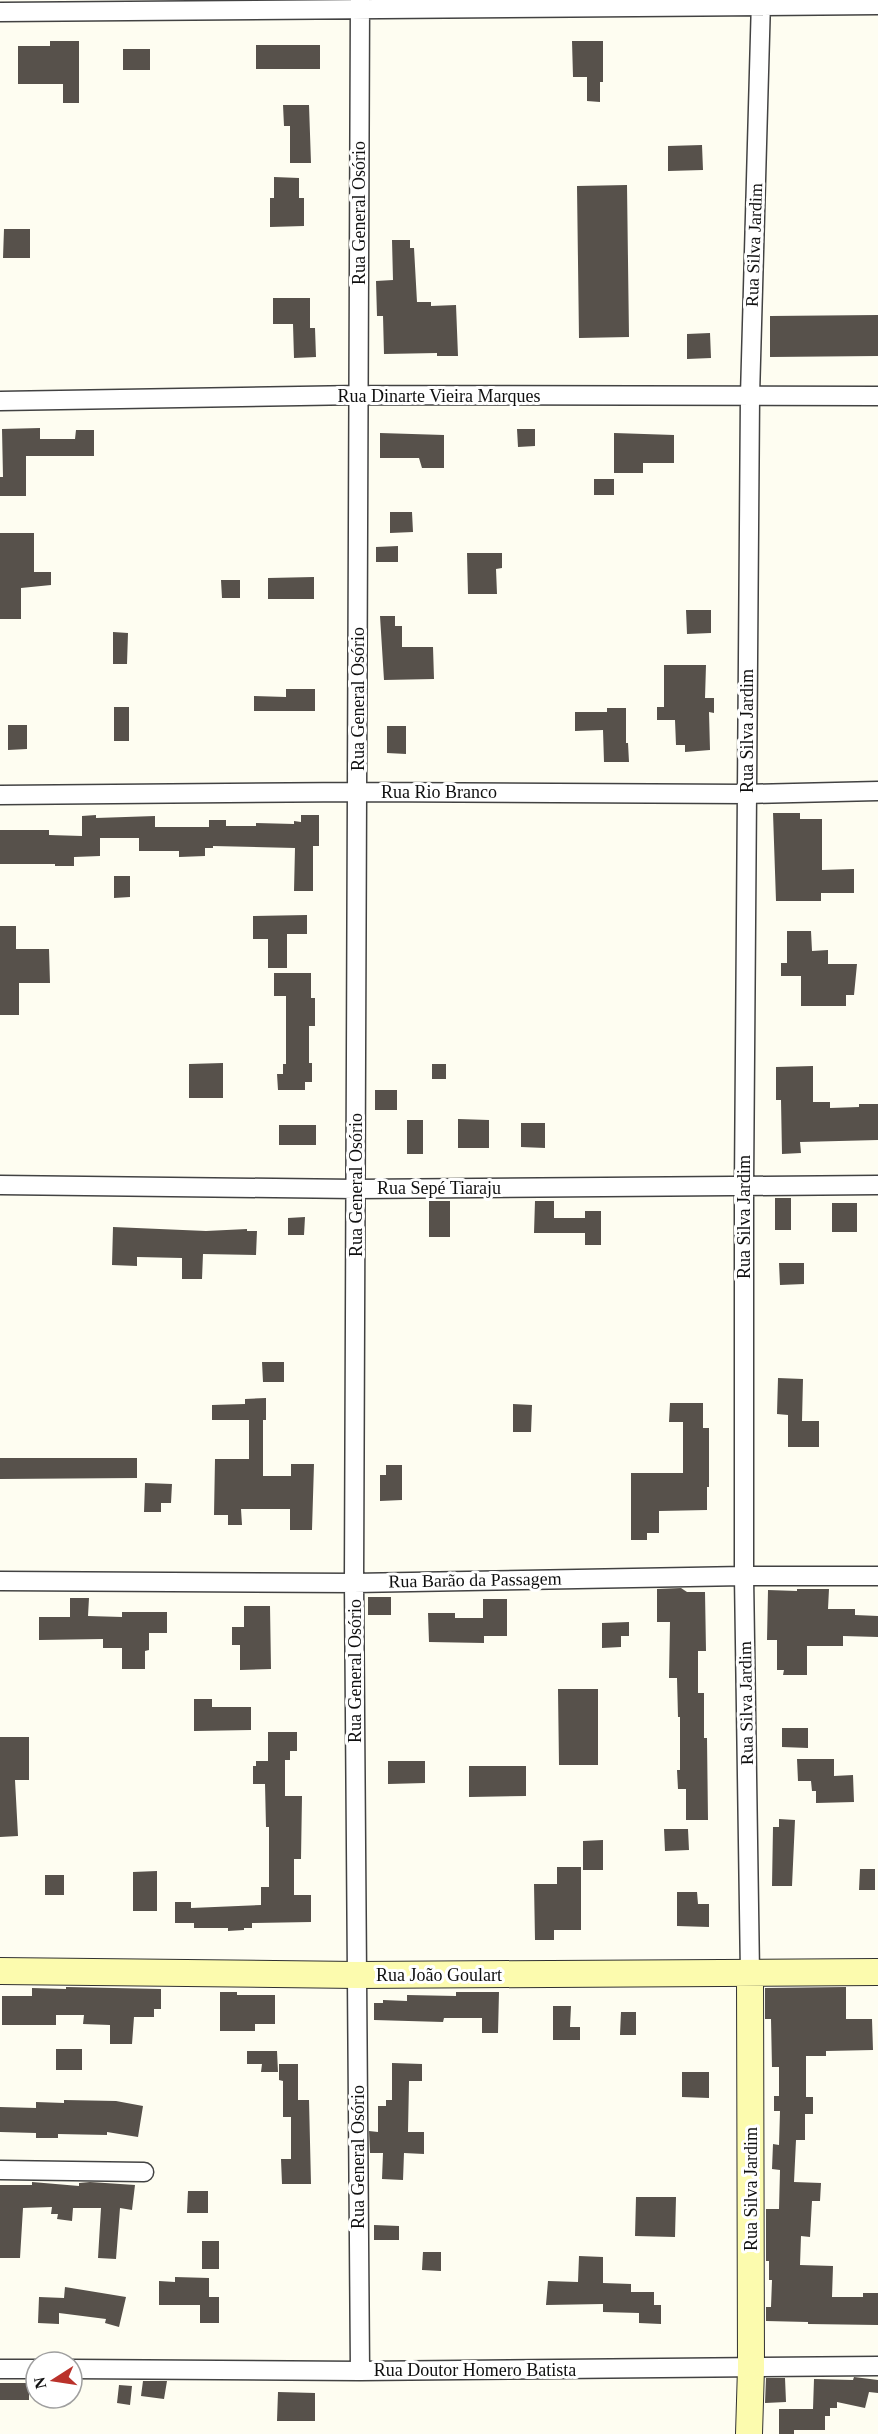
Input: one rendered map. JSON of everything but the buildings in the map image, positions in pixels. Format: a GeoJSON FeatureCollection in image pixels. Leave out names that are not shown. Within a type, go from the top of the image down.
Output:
{"type":"FeatureCollection","features":[{"type":"Feature","properties":{"kind":"street"},"geometry":{"type":"LineString","coordinates":[[0,12],[359,5],[761,2],[878,5]]}},
{"type":"Feature","properties":{"kind":"street","name":"Rua Silva Jardim"},"geometry":{"type":"LineString","coordinates":[[749,2434],[751,2368],[750,1974],[744,1576],[744,1186],[750,396],[761,2]]}},
{"type":"Feature","properties":{"kind":"street","name":"Rua General Osório"},"geometry":{"type":"LineString","coordinates":[[359,5],[360,396],[354,1582],[360,2371]]}},
{"type":"Feature","properties":{"kind":"street","name":"Rua Dinarte Vieira Marques"},"geometry":{"type":"LineString","coordinates":[[0,401],[360,396],[878,396]]}},
{"type":"Feature","properties":{"kind":"street","name":"Rua Rio Branco"},"geometry":{"type":"LineString","coordinates":[[0,795],[358,792],[746,794],[878,791]]}},
{"type":"Feature","properties":{"kind":"street","name":"Rua Sepé Tiaraju"},"geometry":{"type":"LineString","coordinates":[[0,1185],[356,1189],[878,1185]]}},
{"type":"Feature","properties":{"kind":"street","name":"Rua Barão da Passagem"},"geometry":{"type":"LineString","coordinates":[[0,1581],[354,1582],[878,1576]]}},
{"type":"Feature","properties":{"kind":"street","name":"Rua João Goulart"},"geometry":{"type":"LineString","coordinates":[[0,1971],[357,1975],[878,1972]]}},
{"type":"Feature","properties":{"kind":"street"},"geometry":{"type":"LineString","coordinates":[[0,2170],[144,2172]]}},
{"type":"Feature","properties":{"kind":"street","name":"Rua Doutor Homero Batista"},"geometry":{"type":"LineString","coordinates":[[84,2369],[360,2371],[878,2366]]}},
{"type":"Feature","properties":{"kind":"street"},"geometry":{"type":"LineString","coordinates":[[0,2369],[24,2369]]}}]}
